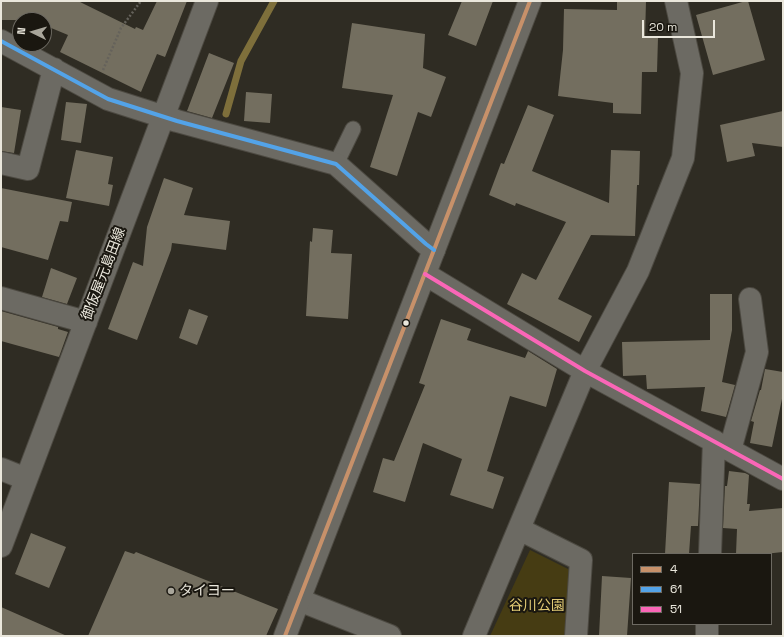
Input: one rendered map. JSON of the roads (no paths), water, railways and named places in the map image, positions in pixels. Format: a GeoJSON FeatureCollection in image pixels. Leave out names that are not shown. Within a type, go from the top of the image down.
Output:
{"type":"FeatureCollection","features":[{"type":"Feature","properties":{"kind":"street","name":"御仮屋元島田線"},"geometry":{"type":"LineString","coordinates":[[1,546],[207,1]]}},
{"type":"Feature","properties":{"kind":"street"},"geometry":{"type":"LineString","coordinates":[[285,636],[530,1]]}},
{"type":"Feature","properties":{"kind":"street"},"geometry":{"type":"LineString","coordinates":[[474,636],[585,371],[638,271],[683,158],[692,73],[676,1]]}},
{"type":"Feature","properties":{"kind":"street"},"geometry":{"type":"LineString","coordinates":[[1,41],[108,99],[164,117],[336,164],[434,250]]}},
{"type":"Feature","properties":{"kind":"street"},"geometry":{"type":"LineString","coordinates":[[1,163],[28,169],[54,70]]}},
{"type":"Feature","properties":{"kind":"street"},"geometry":{"type":"LineString","coordinates":[[424,274],[585,371],[783,479]]}},
{"type":"Feature","properties":{"kind":"street"},"geometry":{"type":"LineString","coordinates":[[1,298],[86,322]]}},
{"type":"Feature","properties":{"kind":"street"},"geometry":{"type":"LineString","coordinates":[[710,553],[722,446],[757,352],[750,299]]}},
{"type":"Feature","properties":{"kind":"street"},"geometry":{"type":"LineString","coordinates":[[1,470],[26,479]]}},
{"type":"Feature","properties":{"kind":"street"},"geometry":{"type":"LineString","coordinates":[[519,528],[581,560],[576,636]]}},
{"type":"Feature","properties":{"kind":"street"},"geometry":{"type":"LineString","coordinates":[[299,600],[390,636]]}},
{"type":"Feature","properties":{"kind":"street"},"geometry":{"type":"LineString","coordinates":[[707,625],[707,636]]}},
{"type":"Feature","properties":{"kind":"lane"},"geometry":{"type":"LineString","coordinates":[[336,164],[353,129]]}},
{"type":"Feature","properties":{"kind":"waterway"},"geometry":{"type":"LineString","coordinates":[[226,114],[241,61],[274,1]]}},
{"type":"Feature","properties":{"kind":"place","name":"タイヨー"},"geometry":{"type":"Point","coordinates":[171,591]}},
{"type":"Feature","properties":{"kind":"park label","name":"谷川公園"},"geometry":{"type":"Point","coordinates":[537,606]}}]}
